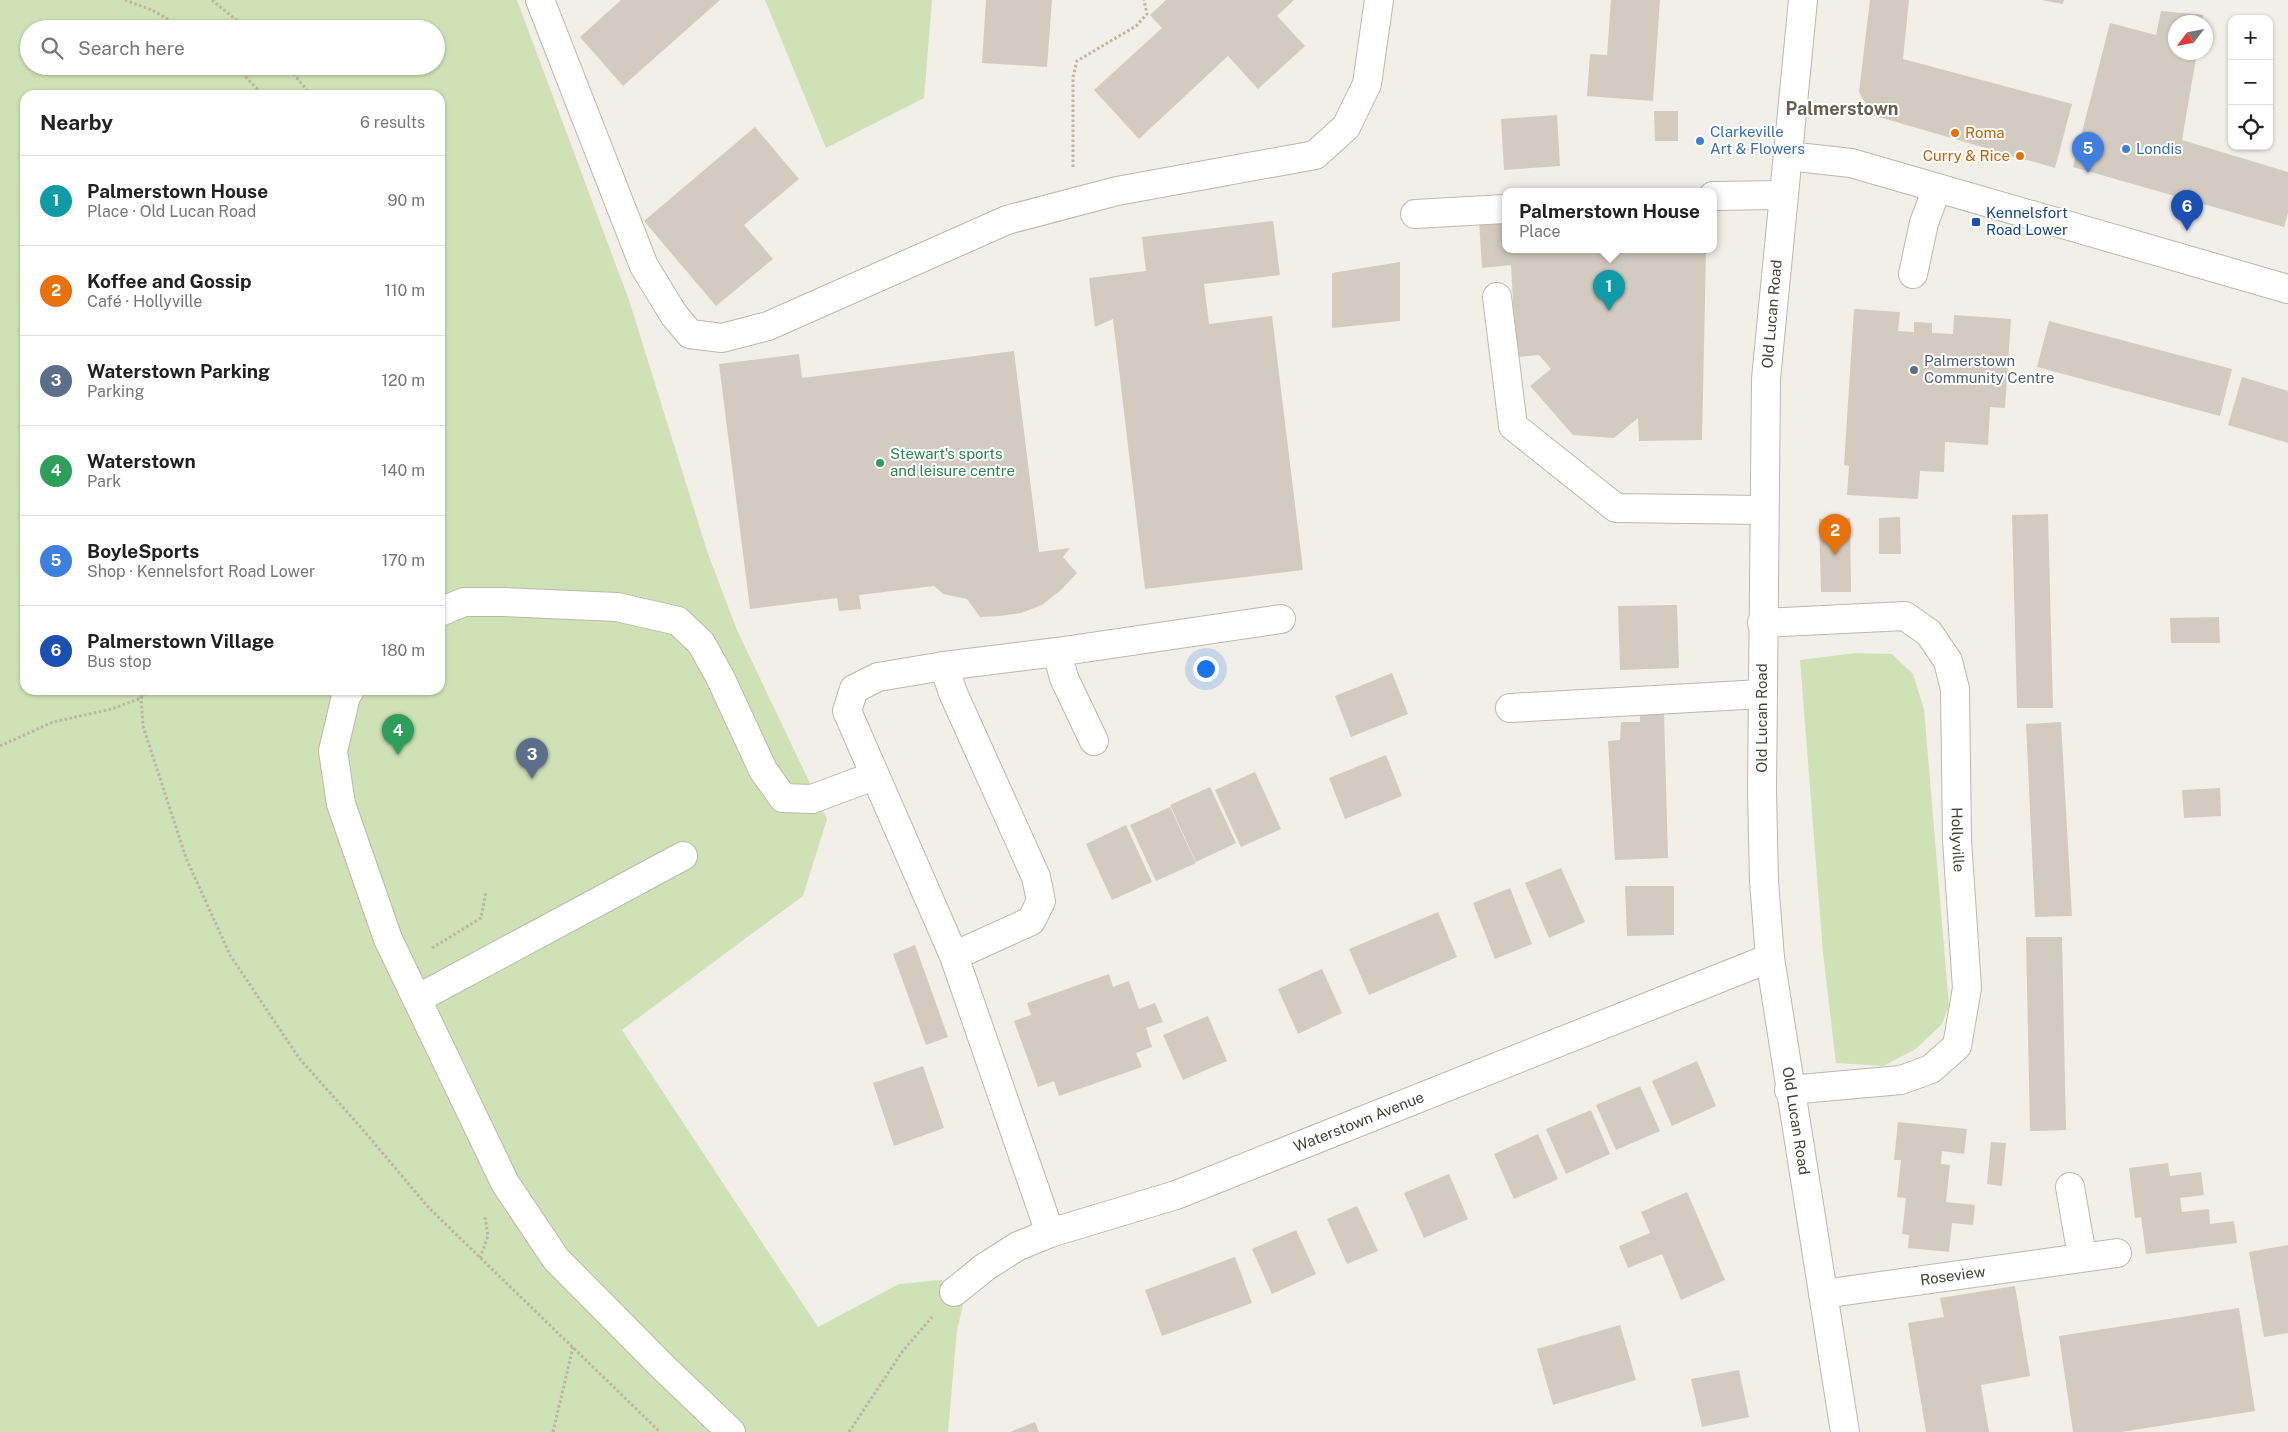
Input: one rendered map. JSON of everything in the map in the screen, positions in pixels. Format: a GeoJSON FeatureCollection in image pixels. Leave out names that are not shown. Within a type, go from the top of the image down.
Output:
{"type":"FeatureCollection","features":[{"type":"Feature","properties":{"kind":"street"},"geometry":{"type":"LineString","coordinates":[[540,0],[644,266],[674,314],[690,334],[722,338],[768,326],[1007,220],[1117,191],[1315,155],[1346,127],[1367,84],[1379,0]]}},
{"type":"Feature","properties":{"kind":"street","name":"Old Lucan Road"},"geometry":{"type":"LineString","coordinates":[[1803,0],[1766,379],[1762,623],[1764,881],[1770,958],[1845,1432]]}},
{"type":"Feature","properties":{"kind":"street"},"geometry":{"type":"LineString","coordinates":[[1788,156],[1851,163],[2288,289]]}},
{"type":"Feature","properties":{"kind":"street"},"geometry":{"type":"LineString","coordinates":[[1912,274],[1924,223],[1937,188]]}},
{"type":"Feature","properties":{"kind":"street"},"geometry":{"type":"LineString","coordinates":[[1717,196],[1783,196]]}},
{"type":"Feature","properties":{"kind":"street"},"geometry":{"type":"LineString","coordinates":[[1415,214],[1502,209]]}},
{"type":"Feature","properties":{"kind":"street"},"geometry":{"type":"LineString","coordinates":[[1497,297],[1512,426],[1616,508],[1764,510]]}},
{"type":"Feature","properties":{"kind":"street"},"geometry":{"type":"LineString","coordinates":[[445,610],[464,602],[617,607],[678,621],[701,643],[720,677],[763,770],[783,798],[812,799],[874,776]]}},
{"type":"Feature","properties":{"kind":"street","name":"Hollyville"},"geometry":{"type":"LineString","coordinates":[[1762,623],[1906,616],[1929,633],[1948,661],[1955,690],[1957,840],[1967,988],[1957,1046],[1931,1069],[1902,1080],[1790,1090]]}},
{"type":"Feature","properties":{"kind":"street"},"geometry":{"type":"LineString","coordinates":[[1050,1233],[954,956],[847,711],[854,689],[878,677],[944,666],[1056,652],[1281,618]]}},
{"type":"Feature","properties":{"kind":"street"},"geometry":{"type":"LineString","coordinates":[[1056,652],[1064,678],[1094,741]]}},
{"type":"Feature","properties":{"kind":"street"},"geometry":{"type":"LineString","coordinates":[[944,666],[953,693],[1036,877],[1041,901],[1031,922],[954,956]]}},
{"type":"Feature","properties":{"kind":"street"},"geometry":{"type":"LineString","coordinates":[[1510,708],[1762,694]]}},
{"type":"Feature","properties":{"kind":"street"},"geometry":{"type":"LineString","coordinates":[[347,695],[333,751],[341,804],[388,939],[505,1183],[556,1259],[664,1368],[731,1432]]}},
{"type":"Feature","properties":{"kind":"street"},"geometry":{"type":"LineString","coordinates":[[417,999],[683,856]]}},
{"type":"Feature","properties":{"kind":"street","name":"Waterstown Avenue"},"geometry":{"type":"LineString","coordinates":[[954,1292],[985,1267],[1018,1246],[1050,1233],[1176,1195],[1770,958]]}},
{"type":"Feature","properties":{"kind":"street"},"geometry":{"type":"LineString","coordinates":[[2070,1187],[2082,1256]]}},
{"type":"Feature","properties":{"kind":"street","name":"Roseview"},"geometry":{"type":"LineString","coordinates":[[1823,1294],[2082,1256],[2116,1253]]}},
{"type":"Feature","properties":{"kind":"path"},"geometry":{"type":"LineString","coordinates":[[125,0],[152,10],[169,20]]}},
{"type":"Feature","properties":{"kind":"path"},"geometry":{"type":"LineString","coordinates":[[212,0],[236,20]]}},
{"type":"Feature","properties":{"kind":"path"},"geometry":{"type":"LineString","coordinates":[[1074,202],[1073,78],[1077,62],[1136,26],[1147,14],[1144,0]]}},
{"type":"Feature","properties":{"kind":"path"},"geometry":{"type":"LineString","coordinates":[[244,75],[258,90]]}},
{"type":"Feature","properties":{"kind":"path"},"geometry":{"type":"LineString","coordinates":[[294,75],[307,90]]}},
{"type":"Feature","properties":{"kind":"path"},"geometry":{"type":"LineString","coordinates":[[141,695],[143,726],[186,858],[230,955],[299,1058],[364,1130],[428,1208],[660,1432]]}},
{"type":"Feature","properties":{"kind":"path"},"geometry":{"type":"LineString","coordinates":[[0,746],[52,722],[112,709],[144,695]]}},
{"type":"Feature","properties":{"kind":"path"},"geometry":{"type":"LineString","coordinates":[[850,1432],[902,1352],[954,1292]]}},
{"type":"Feature","properties":{"kind":"path"},"geometry":{"type":"LineString","coordinates":[[553,1432],[573,1346]]}},
{"type":"Feature","properties":{"kind":"green space"},"geometry":{"type":"Polygon","coordinates":[[[0,0],[517,0],[629,300],[708,554],[737,630],[827,819],[803,896],[622,1030],[818,1327],[899,1284],[941,1280],[963,1305],[957,1330],[948,1432],[0,1432],[0,0]]]}},
{"type":"Feature","properties":{"kind":"green space"},"geometry":{"type":"Polygon","coordinates":[[[765,0],[932,0],[924,98],[826,148],[765,0]]]}},
{"type":"Feature","properties":{"kind":"green space"},"geometry":{"type":"Polygon","coordinates":[[[1856,653],[1892,654],[1913,674],[1924,709],[1949,1006],[1942,1024],[1916,1049],[1883,1066],[1836,1063],[1823,953],[1800,660],[1856,653]]]}},
{"type":"Feature","properties":{"kind":"building"},"geometry":{"type":"Polygon","coordinates":[[[621,0],[720,0],[623,86],[580,37],[621,0]]]}},
{"type":"Feature","properties":{"kind":"building"},"geometry":{"type":"Polygon","coordinates":[[[986,0],[1052,0],[1047,67],[982,63],[986,0]]]}},
{"type":"Feature","properties":{"kind":"building"},"geometry":{"type":"Polygon","coordinates":[[[1166,0],[1294,0],[1277,16],[1305,46],[1258,89],[1228,56],[1139,139],[1094,90],[1162,28],[1150,15],[1166,0]]]}},
{"type":"Feature","properties":{"kind":"building"},"geometry":{"type":"Polygon","coordinates":[[[1611,0],[1660,0],[1653,101],[1587,96],[1590,54],[1607,55],[1611,0]]]}},
{"type":"Feature","properties":{"kind":"building"},"geometry":{"type":"Polygon","coordinates":[[[1870,0],[1909,0],[1903,59],[2072,104],[2055,168],[1872,115],[1859,92],[1870,0]]]}},
{"type":"Feature","properties":{"kind":"building"},"geometry":{"type":"Polygon","coordinates":[[[2041,0],[2064,0],[2063,4],[2041,0]]]}},
{"type":"Feature","properties":{"kind":"building"},"geometry":{"type":"Polygon","coordinates":[[[2161,11],[2203,15],[2168,15],[2168,60],[2196,60],[2182,140],[2288,172],[2288,213],[2284,227],[2073,167],[2110,23],[2156,35],[2161,11]]]}},
{"type":"Feature","properties":{"kind":"building"},"geometry":{"type":"Polygon","coordinates":[[[1654,111],[1678,111],[1678,141],[1655,141],[1654,111]]]}},
{"type":"Feature","properties":{"kind":"building"},"geometry":{"type":"Polygon","coordinates":[[[1557,115],[1560,166],[1504,170],[1501,119],[1557,115]]]}},
{"type":"Feature","properties":{"kind":"building"},"geometry":{"type":"Polygon","coordinates":[[[755,127],[799,179],[744,225],[773,259],[716,306],[644,221],[755,127]]]}},
{"type":"Feature","properties":{"kind":"building"},"geometry":{"type":"Polygon","coordinates":[[[1502,219],[1502,253],[1706,253],[1702,440],[1639,441],[1638,418],[1614,438],[1573,435],[1530,386],[1551,369],[1539,355],[1516,357],[1511,265],[1482,268],[1479,220],[1502,219]]]}},
{"type":"Feature","properties":{"kind":"building"},"geometry":{"type":"Polygon","coordinates":[[[1273,221],[1280,275],[1204,284],[1209,324],[1272,316],[1303,570],[1145,589],[1113,319],[1095,327],[1089,278],[1146,271],[1142,237],[1273,221]]]}},
{"type":"Feature","properties":{"kind":"building"},"geometry":{"type":"Polygon","coordinates":[[[1400,262],[1400,321],[1332,328],[1332,273],[1400,262]]]}},
{"type":"Feature","properties":{"kind":"building"},"geometry":{"type":"Polygon","coordinates":[[[1854,309],[1900,312],[1898,331],[1914,332],[1914,322],[1932,323],[1932,333],[1953,334],[1954,315],[2011,319],[2005,408],[1990,407],[1988,445],[1945,442],[1944,472],[1920,471],[1918,499],[1847,495],[1849,466],[1844,465],[1854,309]]]}},
{"type":"Feature","properties":{"kind":"building"},"geometry":{"type":"Polygon","coordinates":[[[2049,321],[2232,369],[2220,416],[2037,367],[2049,321]]]}},
{"type":"Feature","properties":{"kind":"building","name":"Stewart's sports and leisure centre"},"geometry":{"type":"Polygon","coordinates":[[[1014,351],[1039,552],[1070,548],[1063,557],[1077,573],[1061,590],[1042,605],[1021,613],[999,616],[980,617],[967,599],[943,594],[934,586],[859,595],[861,609],[839,611],[837,598],[750,609],[719,364],[799,354],[802,378],[1014,351]]]}},
{"type":"Feature","properties":{"kind":"building"},"geometry":{"type":"Polygon","coordinates":[[[2242,377],[2288,391],[2288,443],[2228,425],[2242,377]]]}},
{"type":"Feature","properties":{"kind":"building"},"geometry":{"type":"Polygon","coordinates":[[[2048,514],[2053,708],[2017,708],[2012,515],[2048,514]]]}},
{"type":"Feature","properties":{"kind":"building"},"geometry":{"type":"Polygon","coordinates":[[[1900,517],[1901,554],[1879,554],[1879,518],[1900,517]]]}},
{"type":"Feature","properties":{"kind":"building"},"geometry":{"type":"Polygon","coordinates":[[[1850,518],[1851,592],[1821,592],[1819,519],[1850,518]]]}},
{"type":"Feature","properties":{"kind":"building"},"geometry":{"type":"Polygon","coordinates":[[[1677,605],[1679,668],[1620,670],[1618,606],[1677,605]]]}},
{"type":"Feature","properties":{"kind":"building"},"geometry":{"type":"Polygon","coordinates":[[[2219,617],[2220,643],[2171,643],[2170,618],[2219,617]]]}},
{"type":"Feature","properties":{"kind":"building"},"geometry":{"type":"Polygon","coordinates":[[[1392,673],[1408,714],[1351,737],[1335,696],[1392,673]]]}},
{"type":"Feature","properties":{"kind":"building"},"geometry":{"type":"Polygon","coordinates":[[[1664,712],[1668,858],[1615,860],[1608,741],[1620,740],[1621,722],[1640,722],[1640,713],[1664,712]]]}},
{"type":"Feature","properties":{"kind":"building"},"geometry":{"type":"Polygon","coordinates":[[[2061,722],[2072,916],[2035,917],[2026,724],[2061,722]]]}},
{"type":"Feature","properties":{"kind":"building"},"geometry":{"type":"Polygon","coordinates":[[[1386,755],[1402,796],[1345,819],[1329,778],[1386,755]]]}},
{"type":"Feature","properties":{"kind":"building"},"geometry":{"type":"Polygon","coordinates":[[[1255,772],[1281,829],[1241,847],[1215,790],[1255,772]]]}},
{"type":"Feature","properties":{"kind":"building"},"geometry":{"type":"Polygon","coordinates":[[[1210,787],[1236,843],[1196,862],[1170,805],[1210,787]]]}},
{"type":"Feature","properties":{"kind":"building"},"geometry":{"type":"Polygon","coordinates":[[[2220,788],[2221,816],[2184,818],[2182,790],[2220,788]]]}},
{"type":"Feature","properties":{"kind":"building"},"geometry":{"type":"Polygon","coordinates":[[[1170,807],[1196,863],[1156,881],[1130,825],[1170,807]]]}},
{"type":"Feature","properties":{"kind":"building"},"geometry":{"type":"Polygon","coordinates":[[[1126,825],[1152,882],[1112,900],[1086,844],[1126,825]]]}},
{"type":"Feature","properties":{"kind":"building"},"geometry":{"type":"Polygon","coordinates":[[[1561,868],[1585,922],[1549,938],[1525,883],[1561,868]]]}},
{"type":"Feature","properties":{"kind":"building"},"geometry":{"type":"Polygon","coordinates":[[[1625,886],[1674,886],[1674,935],[1627,936],[1625,886]]]}},
{"type":"Feature","properties":{"kind":"building"},"geometry":{"type":"Polygon","coordinates":[[[1510,888],[1532,944],[1495,959],[1473,903],[1510,888]]]}},
{"type":"Feature","properties":{"kind":"building"},"geometry":{"type":"Polygon","coordinates":[[[1438,912],[1457,957],[1369,995],[1349,949],[1438,912]]]}},
{"type":"Feature","properties":{"kind":"building"},"geometry":{"type":"Polygon","coordinates":[[[2026,937],[2062,937],[2066,1130],[2030,1131],[2026,937]]]}},
{"type":"Feature","properties":{"kind":"building"},"geometry":{"type":"Polygon","coordinates":[[[915,945],[948,1037],[926,1045],[893,954],[915,945]]]}},
{"type":"Feature","properties":{"kind":"building"},"geometry":{"type":"Polygon","coordinates":[[[1322,969],[1342,1013],[1298,1034],[1278,989],[1322,969]]]}},
{"type":"Feature","properties":{"kind":"building"},"geometry":{"type":"Polygon","coordinates":[[[1109,974],[1113,987],[1129,981],[1139,1009],[1155,1003],[1163,1022],[1146,1028],[1152,1047],[1136,1053],[1142,1067],[1059,1096],[1054,1081],[1038,1087],[1014,1021],[1031,1015],[1027,1003],[1109,974]]]}},
{"type":"Feature","properties":{"kind":"building"},"geometry":{"type":"Polygon","coordinates":[[[1208,1016],[1227,1061],[1183,1080],[1163,1035],[1208,1016]]]}},
{"type":"Feature","properties":{"kind":"building"},"geometry":{"type":"Polygon","coordinates":[[[1697,1061],[1716,1106],[1672,1126],[1652,1081],[1697,1061]]]}},
{"type":"Feature","properties":{"kind":"building"},"geometry":{"type":"Polygon","coordinates":[[[923,1066],[944,1128],[894,1146],[873,1083],[923,1066]]]}},
{"type":"Feature","properties":{"kind":"building"},"geometry":{"type":"Polygon","coordinates":[[[1640,1086],[1660,1131],[1616,1150],[1596,1105],[1640,1086]]]}},
{"type":"Feature","properties":{"kind":"building"},"geometry":{"type":"Polygon","coordinates":[[[1591,1110],[1610,1154],[1566,1174],[1546,1129],[1591,1110]]]}},
{"type":"Feature","properties":{"kind":"building"},"geometry":{"type":"Polygon","coordinates":[[[1898,1122],[1967,1129],[1964,1154],[1942,1151],[1941,1164],[1950,1165],[1946,1202],[1975,1205],[1973,1225],[1952,1223],[1949,1252],[1908,1248],[1909,1235],[1902,1234],[1906,1198],[1897,1197],[1901,1160],[1894,1160],[1898,1122]]]}},
{"type":"Feature","properties":{"kind":"building"},"geometry":{"type":"Polygon","coordinates":[[[1538,1134],[1558,1179],[1514,1199],[1494,1154],[1538,1134]]]}},
{"type":"Feature","properties":{"kind":"building"},"geometry":{"type":"Polygon","coordinates":[[[1991,1142],[2006,1143],[2002,1186],[1987,1184],[1991,1142]]]}},
{"type":"Feature","properties":{"kind":"building"},"geometry":{"type":"Polygon","coordinates":[[[2168,1163],[2170,1176],[2201,1172],[2204,1195],[2180,1198],[2182,1212],[2209,1209],[2210,1224],[2234,1221],[2237,1243],[2146,1254],[2141,1217],[2135,1218],[2129,1168],[2168,1163]]]}},
{"type":"Feature","properties":{"kind":"building"},"geometry":{"type":"Polygon","coordinates":[[[1449,1174],[1468,1219],[1424,1238],[1404,1193],[1449,1174]]]}},
{"type":"Feature","properties":{"kind":"building"},"geometry":{"type":"Polygon","coordinates":[[[1687,1192],[1725,1280],[1681,1300],[1662,1254],[1628,1268],[1619,1246],[1650,1233],[1641,1212],[1687,1192]]]}},
{"type":"Feature","properties":{"kind":"building"},"geometry":{"type":"Polygon","coordinates":[[[1357,1206],[1378,1251],[1347,1264],[1327,1219],[1357,1206]]]}},
{"type":"Feature","properties":{"kind":"building"},"geometry":{"type":"Polygon","coordinates":[[[1296,1230],[1316,1274],[1272,1294],[1252,1249],[1296,1230]]]}},
{"type":"Feature","properties":{"kind":"building"},"geometry":{"type":"Polygon","coordinates":[[[2288,1245],[2288,1333],[2264,1337],[2249,1252],[2288,1245]]]}},
{"type":"Feature","properties":{"kind":"building"},"geometry":{"type":"Polygon","coordinates":[[[1235,1257],[1252,1303],[1162,1336],[1145,1290],[1235,1257]]]}},
{"type":"Feature","properties":{"kind":"building"},"geometry":{"type":"Polygon","coordinates":[[[2015,1286],[2030,1376],[1981,1385],[1989,1432],[1926,1432],[1908,1323],[1944,1317],[1940,1298],[2015,1286]]]}},
{"type":"Feature","properties":{"kind":"building"},"geometry":{"type":"Polygon","coordinates":[[[2239,1308],[2255,1411],[2121,1432],[2073,1432],[2059,1336],[2239,1308]]]}},
{"type":"Feature","properties":{"kind":"building"},"geometry":{"type":"Polygon","coordinates":[[[1620,1325],[1636,1380],[1553,1405],[1537,1349],[1620,1325]]]}},
{"type":"Feature","properties":{"kind":"building"},"geometry":{"type":"Polygon","coordinates":[[[1739,1370],[1749,1417],[1702,1427],[1691,1379],[1739,1370]]]}},
{"type":"Feature","properties":{"kind":"building"},"geometry":{"type":"Polygon","coordinates":[[[1035,1422],[1039,1432],[1010,1432],[1035,1422]]]}},
{"type":"Feature","properties":{"kind":"place","name":"Roma"},"geometry":{"type":"Point","coordinates":[1955,133]}},
{"type":"Feature","properties":{"kind":"place","name":"Clarkeville Art & Flowers"},"geometry":{"type":"Point","coordinates":[1700,141]}},
{"type":"Feature","properties":{"kind":"place","name":"Londis"},"geometry":{"type":"Point","coordinates":[2126,149]}},
{"type":"Feature","properties":{"kind":"place","name":"Curry & Rice"},"geometry":{"type":"Point","coordinates":[2020,156]}},
{"type":"Feature","properties":{"kind":"place","name":"BoyleSports"},"geometry":{"type":"Point","coordinates":[2088,173]}},
{"type":"Feature","properties":{"kind":"place","name":"Kennelsfort Road Lower"},"geometry":{"type":"Point","coordinates":[1976,222]}},
{"type":"Feature","properties":{"kind":"place","name":"Palmerstown Village"},"geometry":{"type":"Point","coordinates":[2187,231]}},
{"type":"Feature","properties":{"kind":"place","name":"Palmerstown House"},"geometry":{"type":"Point","coordinates":[1609,311]}},
{"type":"Feature","properties":{"kind":"place","name":"Palmerstown Community Centre"},"geometry":{"type":"Point","coordinates":[1914,370]}},
{"type":"Feature","properties":{"kind":"place","name":"Stewart's sports and leisure centre"},"geometry":{"type":"Point","coordinates":[880,463]}},
{"type":"Feature","properties":{"kind":"place","name":"Koffee and Gossip"},"geometry":{"type":"Point","coordinates":[1835,555]}},
{"type":"Feature","properties":{"kind":"place","name":"Waterstown"},"geometry":{"type":"Point","coordinates":[398,755]}},
{"type":"Feature","properties":{"kind":"place","name":"Waterstown Parking"},"geometry":{"type":"Point","coordinates":[532,779]}},
{"type":"Feature","properties":{"kind":"district","name":"Palmerstown"},"geometry":{"type":"Point","coordinates":[1842,109]}}]}
